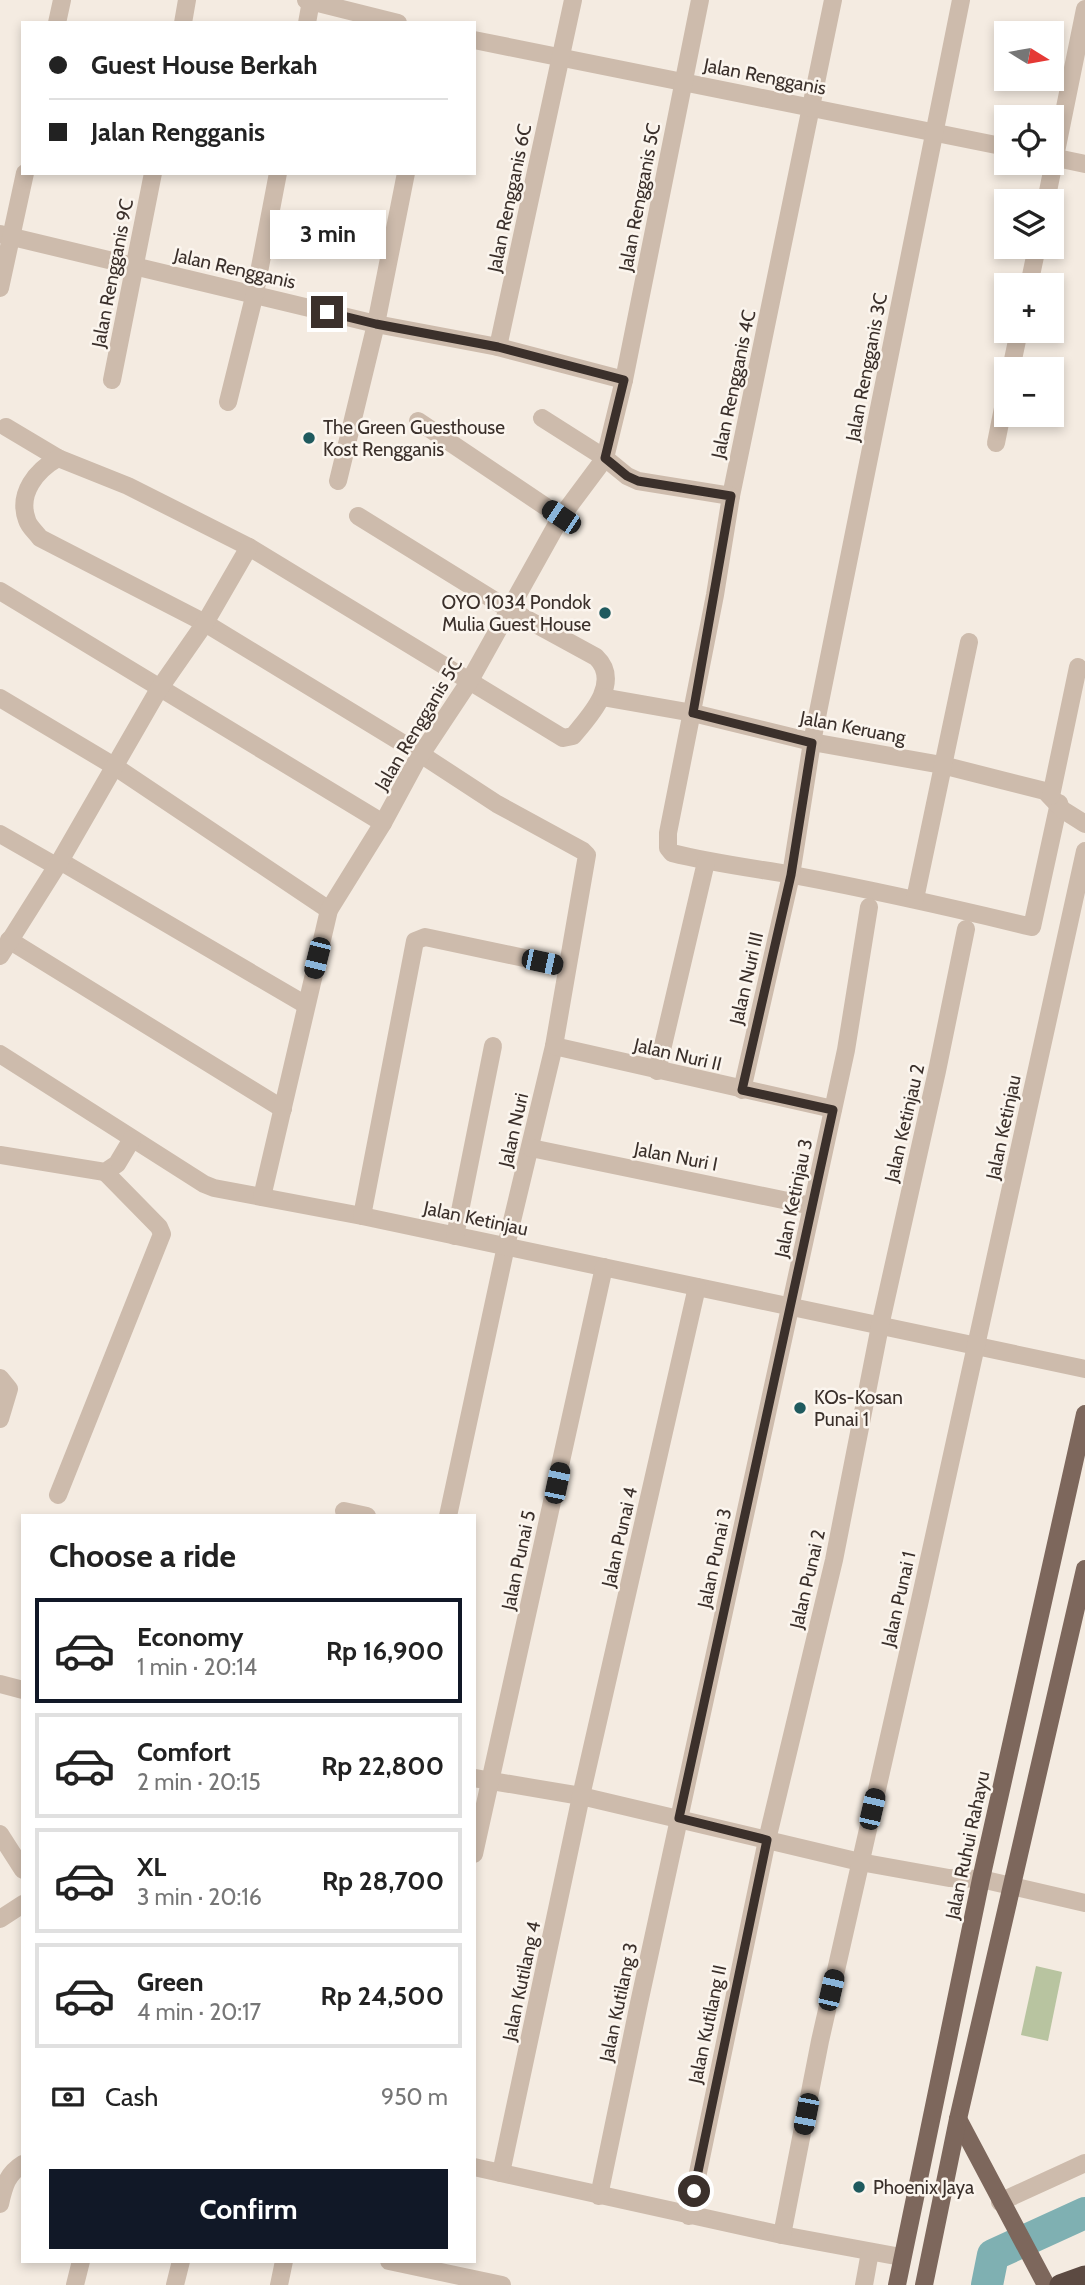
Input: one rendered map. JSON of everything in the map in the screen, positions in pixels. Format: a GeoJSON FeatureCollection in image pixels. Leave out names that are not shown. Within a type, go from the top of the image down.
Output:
{"type":"FeatureCollection","features":[{"type":"Feature","properties":{"kind":"highway"},"geometry":{"type":"LineString","coordinates":[[1060,2285],[1085,2276]]}},
{"type":"Feature","properties":{"kind":"main road","name":"Jalan Ruhui Rahayu"},"geometry":{"type":"LineString","coordinates":[[897,2285],[981,1879],[1085,1414]]}},
{"type":"Feature","properties":{"kind":"main road"},"geometry":{"type":"LineString","coordinates":[[924,2285],[958,2119],[1085,1569]]}},
{"type":"Feature","properties":{"kind":"main road"},"geometry":{"type":"LineString","coordinates":[[958,2119],[1046,2285]]}},
{"type":"Feature","properties":{"kind":"street"},"geometry":{"type":"LineString","coordinates":[[57,21],[62,0]]}},
{"type":"Feature","properties":{"kind":"street"},"geometry":{"type":"LineString","coordinates":[[183,21],[187,0]]}},
{"type":"Feature","properties":{"kind":"street","name":"Jalan Rengganis 6C"},"geometry":{"type":"LineString","coordinates":[[498,347],[573,0]]}},
{"type":"Feature","properties":{"kind":"street","name":"Jalan Rengganis 5C"},"geometry":{"type":"LineString","coordinates":[[262,1197],[329,910],[469,682],[561,517],[605,458],[624,380],[700,0]]}},
{"type":"Feature","properties":{"kind":"street","name":"Jalan Rengganis 4C"},"geometry":{"type":"LineString","coordinates":[[706,862],[672,853],[667,842],[693,713],[731,496],[833,0]]}},
{"type":"Feature","properties":{"kind":"street","name":"Jalan Rengganis 3C"},"geometry":{"type":"LineString","coordinates":[[791,875],[812,743],[961,0]]}},
{"type":"Feature","properties":{"kind":"street"},"geometry":{"type":"LineString","coordinates":[[307,21],[308,1],[390,21]]}},
{"type":"Feature","properties":{"kind":"street"},"geometry":{"type":"LineString","coordinates":[[1064,106],[1085,9]]}},
{"type":"Feature","properties":{"kind":"street","name":"Jalan Rengganis"},"geometry":{"type":"LineString","coordinates":[[476,40],[994,144]]}},
{"type":"Feature","properties":{"kind":"street"},"geometry":{"type":"LineString","coordinates":[[1064,159],[1085,164]]}},
{"type":"Feature","properties":{"kind":"street"},"geometry":{"type":"LineString","coordinates":[[0,288],[6,235],[24,175]]}},
{"type":"Feature","properties":{"kind":"street","name":"Jalan Rengganis 9C"},"geometry":{"type":"LineString","coordinates":[[112,380],[153,175]]}},
{"type":"Feature","properties":{"kind":"street"},"geometry":{"type":"LineString","coordinates":[[228,402],[255,293],[278,175]]}},
{"type":"Feature","properties":{"kind":"street"},"geometry":{"type":"LineString","coordinates":[[338,481],[376,324],[406,175]]}},
{"type":"Feature","properties":{"kind":"street","name":"Jalan Rengganis"},"geometry":{"type":"LineString","coordinates":[[6,235],[376,324],[498,347],[624,380]]}},
{"type":"Feature","properties":{"kind":"street"},"geometry":{"type":"LineString","coordinates":[[542,418],[638,481],[731,496]]}},
{"type":"Feature","properties":{"kind":"street"},"geometry":{"type":"LineString","coordinates":[[418,421],[561,517]]}},
{"type":"Feature","properties":{"kind":"street"},"geometry":{"type":"LineString","coordinates":[[6,427],[58,458],[128,486],[249,547],[563,738],[573,736],[602,696],[606,673],[603,664],[596,657],[510,610],[358,516]]}},
{"type":"Feature","properties":{"kind":"street"},"geometry":{"type":"LineString","coordinates":[[996,443],[999,427]]}},
{"type":"Feature","properties":{"kind":"street"},"geometry":{"type":"LineString","coordinates":[[58,458],[40,468],[29,486],[24,510],[27,522],[40,538],[205,623],[422,755]]}},
{"type":"Feature","properties":{"kind":"street"},"geometry":{"type":"LineString","coordinates":[[249,547],[205,623],[159,689],[58,863],[5,948],[283,1109]]}},
{"type":"Feature","properties":{"kind":"street"},"geometry":{"type":"LineString","coordinates":[[0,591],[383,823]]}},
{"type":"Feature","properties":{"kind":"street"},"geometry":{"type":"LineString","coordinates":[[915,899],[969,642]]}},
{"type":"Feature","properties":{"kind":"street"},"geometry":{"type":"LineString","coordinates":[[657,1071],[706,862],[915,899],[1032,927],[1078,667]]}},
{"type":"Feature","properties":{"kind":"street","name":"Jalan Keruang"},"geometry":{"type":"LineString","coordinates":[[602,696],[693,713],[812,743],[942,765],[1045,791],[1063,810],[1085,824]]}},
{"type":"Feature","properties":{"kind":"street"},"geometry":{"type":"LineString","coordinates":[[0,698],[114,766],[329,910]]}},
{"type":"Feature","properties":{"kind":"street","name":"Jalan Nuri"},"geometry":{"type":"LineString","coordinates":[[422,755],[497,804],[587,855],[554,1046],[506,1246],[448,1514]]}},
{"type":"Feature","properties":{"kind":"street"},"geometry":{"type":"LineString","coordinates":[[0,834],[58,863],[306,1005]]}},
{"type":"Feature","properties":{"kind":"street","name":"Jalan Ketinjau"},"geometry":{"type":"LineString","coordinates":[[976,1346],[1085,852]]}},
{"type":"Feature","properties":{"kind":"street","name":"Jalan Nuri III"},"geometry":{"type":"LineString","coordinates":[[742,1090],[791,875]]}},
{"type":"Feature","properties":{"kind":"street","name":"Jalan Ketinjau 3"},"geometry":{"type":"LineString","coordinates":[[790,1306],[833,1110],[869,907]]}},
{"type":"Feature","properties":{"kind":"street","name":"Jalan Ketinjau 2"},"geometry":{"type":"LineString","coordinates":[[880,1326],[966,929]]}},
{"type":"Feature","properties":{"kind":"street"},"geometry":{"type":"LineString","coordinates":[[362,1216],[415,940],[425,937],[567,967]]}},
{"type":"Feature","properties":{"kind":"street"},"geometry":{"type":"LineString","coordinates":[[455,1236],[493,1046]]}},
{"type":"Feature","properties":{"kind":"street","name":"Jalan Nuri II"},"geometry":{"type":"LineString","coordinates":[[554,1046],[833,1110]]}},
{"type":"Feature","properties":{"kind":"street","name":"Jalan Ketinjau"},"geometry":{"type":"LineString","coordinates":[[0,1054],[204,1184],[1085,1368]]}},
{"type":"Feature","properties":{"kind":"street"},"geometry":{"type":"LineString","coordinates":[[105,1172],[117,1164],[132,1139]]}},
{"type":"Feature","properties":{"kind":"street","name":"Jalan Nuri I"},"geometry":{"type":"LineString","coordinates":[[531,1148],[812,1206]]}},
{"type":"Feature","properties":{"kind":"street"},"geometry":{"type":"LineString","coordinates":[[0,1155],[105,1172],[159,1227],[162,1234],[58,1495]]}},
{"type":"Feature","properties":{"kind":"street","name":"Jalan Punai 5"},"geometry":{"type":"LineString","coordinates":[[476,1837],[483,1779],[604,1267]]}},
{"type":"Feature","properties":{"kind":"street","name":"Jalan Punai 4"},"geometry":{"type":"LineString","coordinates":[[581,1797],[697,1287]]}},
{"type":"Feature","properties":{"kind":"street","name":"Jalan Punai 3"},"geometry":{"type":"LineString","coordinates":[[679,1818],[790,1306]]}},
{"type":"Feature","properties":{"kind":"street","name":"Jalan Punai 2"},"geometry":{"type":"LineString","coordinates":[[767,1840],[834,1560],[880,1326]]}},
{"type":"Feature","properties":{"kind":"street","name":"Jalan Punai 1"},"geometry":{"type":"LineString","coordinates":[[782,2235],[820,2041],[976,1346]]}},
{"type":"Feature","properties":{"kind":"street"},"geometry":{"type":"LineString","coordinates":[[0,1378],[9,1389],[0,1419]]}},
{"type":"Feature","properties":{"kind":"street"},"geometry":{"type":"LineString","coordinates":[[344,1511],[358,1514]]}},
{"type":"Feature","properties":{"kind":"street"},"geometry":{"type":"LineString","coordinates":[[0,1684],[21,1689]]}},
{"type":"Feature","properties":{"kind":"street"},"geometry":{"type":"LineString","coordinates":[[483,1779],[679,1818],[860,1862],[949,1878],[981,1879],[1085,1903]]}},
{"type":"Feature","properties":{"kind":"street","name":"Jalan Kutilang 4"},"geometry":{"type":"LineString","coordinates":[[501,2173],[581,1797]]}},
{"type":"Feature","properties":{"kind":"street","name":"Jalan Kutilang 3"},"geometry":{"type":"LineString","coordinates":[[599,2196],[679,1818]]}},
{"type":"Feature","properties":{"kind":"street"},"geometry":{"type":"LineString","coordinates":[[0,1834],[21,1867]]}},
{"type":"Feature","properties":{"kind":"street","name":"Jalan Kutilang II"},"geometry":{"type":"LineString","coordinates":[[690,2216],[767,1840]]}},
{"type":"Feature","properties":{"kind":"street"},"geometry":{"type":"LineString","coordinates":[[0,1920],[21,1905]]}},
{"type":"Feature","properties":{"kind":"street"},"geometry":{"type":"LineString","coordinates":[[1000,2202],[1085,2163]]}},
{"type":"Feature","properties":{"kind":"street"},"geometry":{"type":"LineString","coordinates":[[0,2204],[5,2183],[12,2171],[21,2165]]}},
{"type":"Feature","properties":{"kind":"street"},"geometry":{"type":"LineString","coordinates":[[476,2167],[690,2216],[901,2257]]}},
{"type":"Feature","properties":{"kind":"street"},"geometry":{"type":"LineString","coordinates":[[864,2285],[870,2252]]}},
{"type":"Feature","properties":{"kind":"street"},"geometry":{"type":"LineString","coordinates":[[75,2285],[80,2263]]}},
{"type":"Feature","properties":{"kind":"street"},"geometry":{"type":"LineString","coordinates":[[175,2285],[180,2263]]}},
{"type":"Feature","properties":{"kind":"street"},"geometry":{"type":"LineString","coordinates":[[279,2285],[284,2263]]}},
{"type":"Feature","properties":{"kind":"street"},"geometry":{"type":"LineString","coordinates":[[398,2263],[502,2285]]}},
{"type":"Feature","properties":{"kind":"green space"},"geometry":{"type":"Polygon","coordinates":[[[1036,1966],[1062,1972],[1048,2041],[1021,2035],[1036,1966]]]}},
{"type":"Feature","properties":{"kind":"waterway"},"geometry":{"type":"LineString","coordinates":[[987,2285],[993,2255],[1085,2213]]}},
{"type":"Feature","properties":{"kind":"place","name":"The Green Guesthouse Kost Rengganis"},"geometry":{"type":"Point","coordinates":[309,438]}},
{"type":"Feature","properties":{"kind":"place","name":"OYO 1034 Pondok Mulia Guest House"},"geometry":{"type":"Point","coordinates":[605,613]}},
{"type":"Feature","properties":{"kind":"place","name":"KOs-Kosan Punai 1"},"geometry":{"type":"Point","coordinates":[800,1408]}},
{"type":"Feature","properties":{"kind":"place","name":"Phoenix Jaya"},"geometry":{"type":"Point","coordinates":[859,2187]}},
{"type":"Feature","properties":{"kind":"route"},"geometry":{"type":"LineString","coordinates":[[327,312],[498,347],[624,380],[605,458],[627,476],[638,481],[731,496],[693,713],[812,743],[791,875],[742,1090],[833,1110],[679,1818],[767,1840],[694,2191]]}}]}
